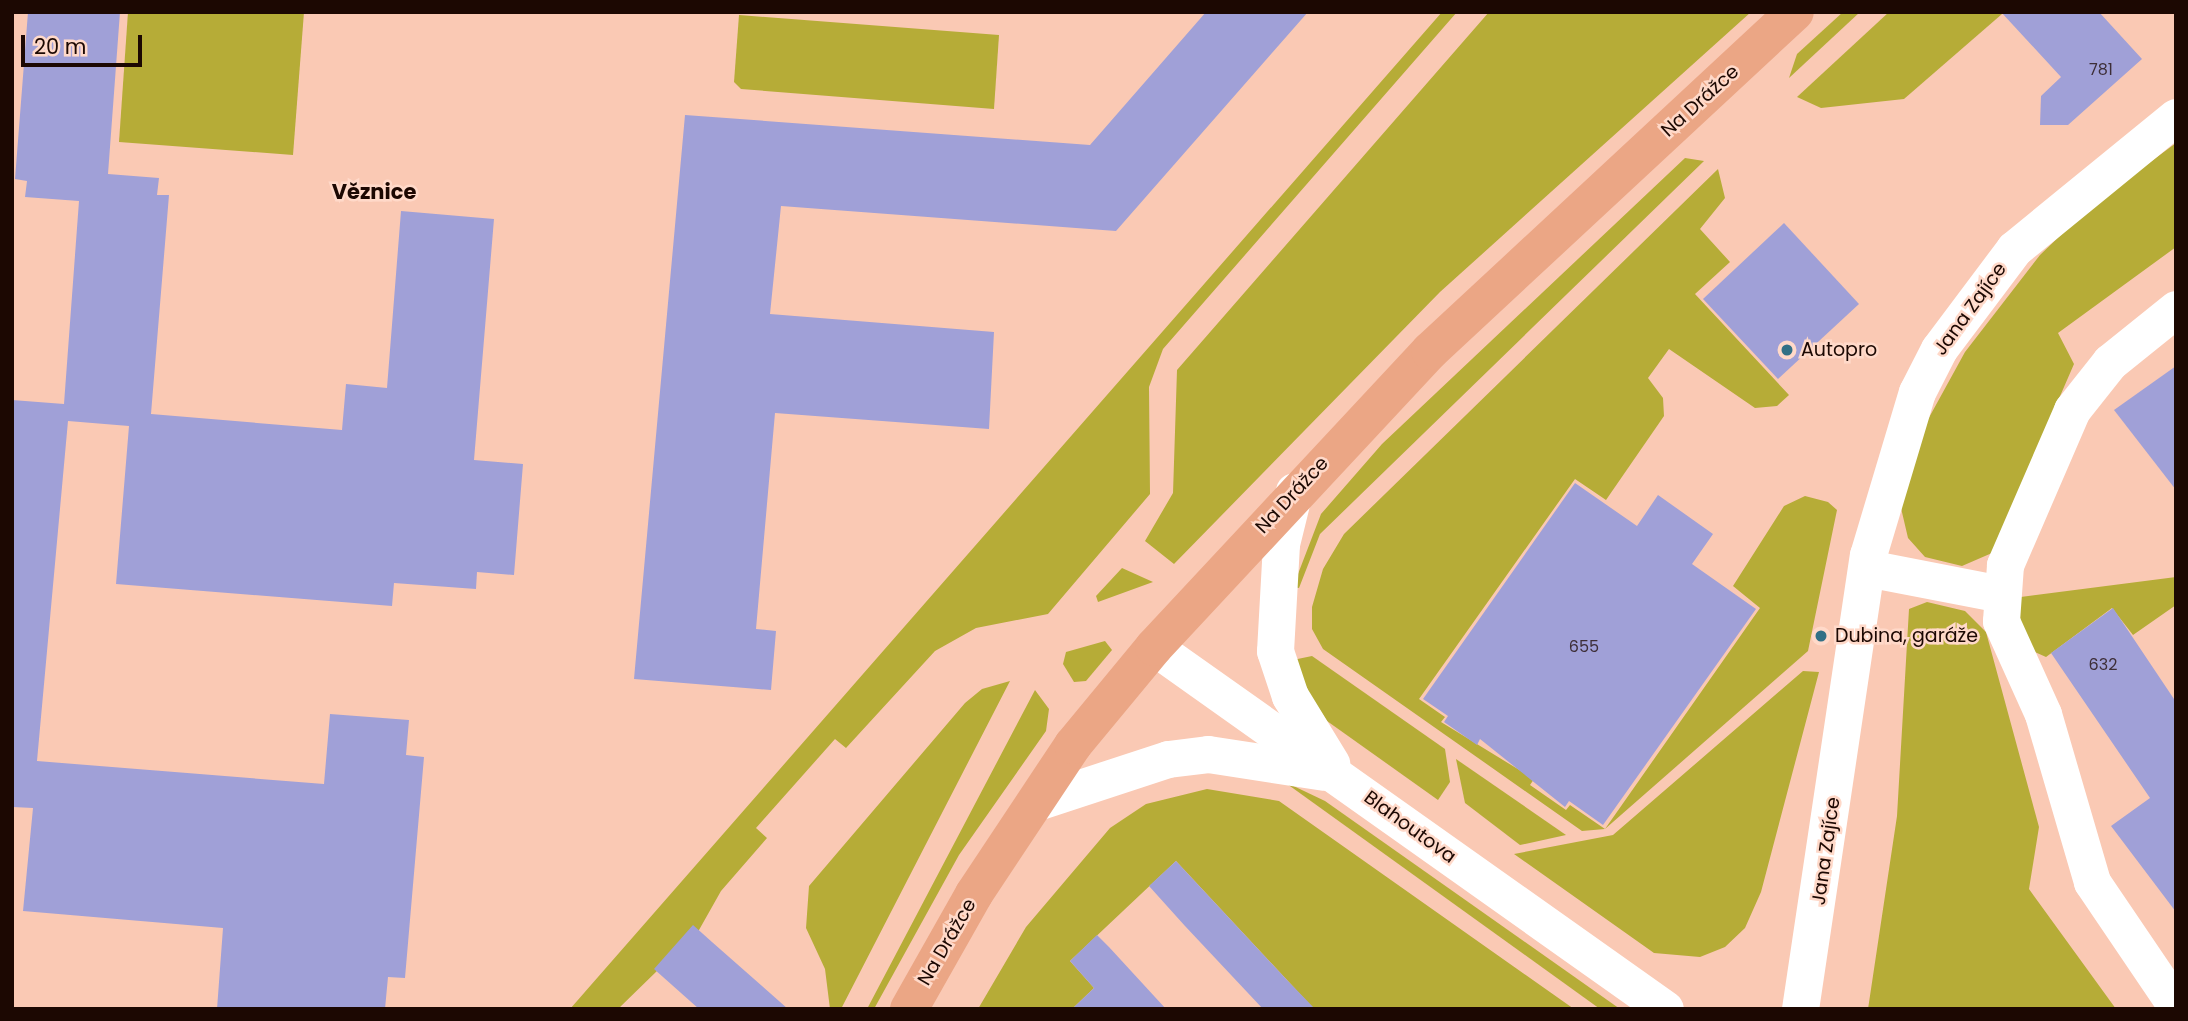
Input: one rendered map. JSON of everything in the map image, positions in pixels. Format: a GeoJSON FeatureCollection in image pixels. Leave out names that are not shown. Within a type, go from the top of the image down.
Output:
{"type":"FeatureCollection","features":[{"type":"Feature","properties":{"kind":"main road","name":"Na Drážce"},"geometry":{"type":"LineString","coordinates":[[909,1009],[1034,803],[1154,646],[1294,491],[1430,351],[1795,12]]}},
{"type":"Feature","properties":{"kind":"main road","name":"Na Drážce"},"geometry":{"type":"LineString","coordinates":[[1757,49],[1807,12]]}},
{"type":"Feature","properties":{"kind":"street","name":"Jana Zajíce"},"geometry":{"type":"LineString","coordinates":[[1800,1009],[1867,568],[1900,434],[1939,349],[2014,249],[2176,117]]}},
{"type":"Feature","properties":{"kind":"street"},"geometry":{"type":"LineString","coordinates":[[2176,309],[2110,362],[2072,410],[2005,565],[2001,594],[2005,639],[2043,714],[2092,882],[2176,1006]]}},
{"type":"Feature","properties":{"kind":"street"},"geometry":{"type":"LineString","coordinates":[[1294,491],[1281,544],[1275,650],[1290,696],[1339,775]]}},
{"type":"Feature","properties":{"kind":"street"},"geometry":{"type":"LineString","coordinates":[[1867,568],[2001,594]]}},
{"type":"Feature","properties":{"kind":"street","name":"Blahoutova"},"geometry":{"type":"LineString","coordinates":[[1154,646],[1665,1009]]}},
{"type":"Feature","properties":{"kind":"street"},"geometry":{"type":"LineString","coordinates":[[1034,803],[1168,759],[1221,753],[1339,775]]}},
{"type":"Feature","properties":{"kind":"shaded area"},"geometry":{"type":"Polygon","coordinates":[[[128,12],[304,12],[293,155],[119,142],[128,12]]]}},
{"type":"Feature","properties":{"kind":"shaded area"},"geometry":{"type":"Polygon","coordinates":[[[1442,12],[1457,12],[1163,349],[1149,387],[1150,494],[1048,614],[976,628],[935,651],[846,748],[835,739],[756,828],[767,838],[721,891],[699,930],[618,1009],[570,1009],[1442,12]]]}},
{"type":"Feature","properties":{"kind":"shaded area"},"geometry":{"type":"Polygon","coordinates":[[[1489,12],[1751,12],[1440,292],[1174,564],[1145,541],[1173,493],[1177,370],[1489,12]]]}},
{"type":"Feature","properties":{"kind":"shaded area"},"geometry":{"type":"Polygon","coordinates":[[[1843,12],[1860,12],[1789,78],[1797,54],[1843,12]]]}},
{"type":"Feature","properties":{"kind":"shaded area"},"geometry":{"type":"Polygon","coordinates":[[[1889,12],[2002,14],[1904,99],[1821,108],[1797,97],[1889,12]]]}},
{"type":"Feature","properties":{"kind":"shaded area"},"geometry":{"type":"Polygon","coordinates":[[[739,15],[999,35],[994,109],[741,89],[734,82],[739,15]]]}},
{"type":"Feature","properties":{"kind":"shaded area"},"geometry":{"type":"Polygon","coordinates":[[[2176,143],[2176,247],[2058,333],[2074,364],[1992,553],[1962,566],[1925,557],[1908,538],[1901,508],[1920,434],[1965,352],[2040,255],[2092,205],[2176,143]]]}},
{"type":"Feature","properties":{"kind":"shaded area"},"geometry":{"type":"Polygon","coordinates":[[[1685,158],[1704,161],[1320,534],[1299,588],[1293,587],[1321,514],[1382,444],[1685,158]]]}},
{"type":"Feature","properties":{"kind":"shaded area"},"geometry":{"type":"Polygon","coordinates":[[[1718,169],[1725,198],[1700,229],[1730,262],[1695,294],[1789,395],[1777,406],[1755,408],[1669,349],[1648,378],[1663,398],[1664,416],[1606,500],[1575,479],[1419,699],[1445,717],[1441,722],[1534,779],[1530,785],[1566,810],[1570,805],[1605,829],[1582,831],[1323,649],[1312,629],[1312,607],[1323,569],[1344,534],[1718,169]]]}},
{"type":"Feature","properties":{"kind":"shaded area"},"geometry":{"type":"Polygon","coordinates":[[[1805,496],[1828,502],[1837,510],[1808,651],[1605,829],[1760,608],[1733,586],[1784,506],[1805,496]]]}},
{"type":"Feature","properties":{"kind":"shaded area"},"geometry":{"type":"Polygon","coordinates":[[[1122,568],[1153,582],[1098,602],[1096,596],[1122,568]]]}},
{"type":"Feature","properties":{"kind":"shaded area"},"geometry":{"type":"Polygon","coordinates":[[[2176,577],[2176,605],[2133,635],[2112,608],[2046,657],[2024,647],[2013,598],[2176,577]]]}},
{"type":"Feature","properties":{"kind":"shaded area"},"geometry":{"type":"Polygon","coordinates":[[[1927,602],[1965,611],[1986,632],[2039,827],[2029,889],[2116,1009],[1868,1009],[1897,816],[1909,609],[1927,602]]]}},
{"type":"Feature","properties":{"kind":"shaded area"},"geometry":{"type":"Polygon","coordinates":[[[1105,641],[1112,650],[1086,681],[1074,682],[1063,664],[1066,652],[1105,641]]]}},
{"type":"Feature","properties":{"kind":"shaded area"},"geometry":{"type":"Polygon","coordinates":[[[1312,656],[1445,749],[1450,782],[1438,800],[1327,721],[1288,661],[1312,656]]]}},
{"type":"Feature","properties":{"kind":"shaded area"},"geometry":{"type":"Polygon","coordinates":[[[1803,671],[1819,672],[1761,892],[1745,928],[1725,947],[1700,957],[1654,953],[1514,854],[1613,835],[1803,671]]]}},
{"type":"Feature","properties":{"kind":"shaded area"},"geometry":{"type":"Polygon","coordinates":[[[1010,681],[841,1009],[830,1009],[825,969],[806,928],[809,886],[965,703],[982,689],[1010,681]]]}},
{"type":"Feature","properties":{"kind":"shaded area"},"geometry":{"type":"Polygon","coordinates":[[[1035,690],[1049,709],[1046,731],[959,855],[874,1009],[867,1009],[1035,690]]]}},
{"type":"Feature","properties":{"kind":"shaded area"},"geometry":{"type":"Polygon","coordinates":[[[1456,759],[1566,835],[1520,845],[1465,803],[1456,759]]]}},
{"type":"Feature","properties":{"kind":"shaded area"},"geometry":{"type":"Polygon","coordinates":[[[1283,781],[1325,801],[1620,1009],[1600,1009],[1283,781]]]}},
{"type":"Feature","properties":{"kind":"shaded area"},"geometry":{"type":"Polygon","coordinates":[[[1207,789],[1279,801],[1574,1009],[1314,1009],[1176,861],[1070,961],[1094,988],[1072,1009],[978,1009],[1026,927],[1110,828],[1146,804],[1207,789]]]}},
{"type":"Feature","properties":{"kind":"building"},"geometry":{"type":"Polygon","coordinates":[[[28,12],[120,12],[108,174],[159,178],[157,195],[169,195],[151,414],[342,430],[346,384],[387,388],[401,211],[494,219],[474,460],[523,464],[514,575],[477,572],[476,589],[394,583],[392,606],[116,584],[129,426],[68,421],[37,761],[324,784],[330,714],[409,720],[406,755],[424,757],[405,978],[388,977],[385,1009],[217,1009],[223,928],[23,911],[33,808],[13,807],[12,400],[64,404],[79,201],[25,197],[27,181],[15,179],[28,12]]]}},
{"type":"Feature","properties":{"kind":"building"},"geometry":{"type":"Polygon","coordinates":[[[1206,12],[1308,12],[1116,231],[781,206],[770,314],[994,332],[989,429],[775,413],[756,629],[776,631],[771,690],[634,679],[685,115],[1090,145],[1206,12]]]}},
{"type":"Feature","properties":{"kind":"building"},"geometry":{"type":"Polygon","coordinates":[[[2001,12],[2099,12],[2142,59],[2068,125],[2040,125],[2041,96],[2061,77],[2001,12]]]}},
{"type":"Feature","properties":{"kind":"building"},"geometry":{"type":"Polygon","coordinates":[[[1784,223],[1859,304],[1778,379],[1703,299],[1784,223]]]}},
{"type":"Feature","properties":{"kind":"building"},"geometry":{"type":"Polygon","coordinates":[[[2176,366],[2176,490],[2114,410],[2176,366]]]}},
{"type":"Feature","properties":{"kind":"building"},"geometry":{"type":"Polygon","coordinates":[[[1575,483],[1637,526],[1658,495],[1713,534],[1692,564],[1756,609],[1603,825],[1569,801],[1565,807],[1480,739],[1477,745],[1444,722],[1448,716],[1423,699],[1575,483]]]}},
{"type":"Feature","properties":{"kind":"building"},"geometry":{"type":"Polygon","coordinates":[[[2113,608],[2176,702],[2176,912],[2111,826],[2150,798],[2051,653],[2113,608]]]}},
{"type":"Feature","properties":{"kind":"building"},"geometry":{"type":"Polygon","coordinates":[[[1176,861],[1315,1009],[1263,1009],[1185,926],[1149,886],[1176,861]]]}},
{"type":"Feature","properties":{"kind":"building"},"geometry":{"type":"Polygon","coordinates":[[[693,925],[788,1009],[699,1009],[654,969],[693,925]]]}},
{"type":"Feature","properties":{"kind":"building"},"geometry":{"type":"Polygon","coordinates":[[[1097,935],[1166,1009],[1072,1009],[1094,988],[1070,961],[1097,935]]]}},
{"type":"Feature","properties":{"kind":"place","name":"Autopro"},"geometry":{"type":"Point","coordinates":[1787,350]}},
{"type":"Feature","properties":{"kind":"place","name":"Dubina, garáže"},"geometry":{"type":"Point","coordinates":[1821,636]}},
{"type":"Feature","properties":{"kind":"district","name":"Věznice"},"geometry":{"type":"Point","coordinates":[374,192]}}]}
